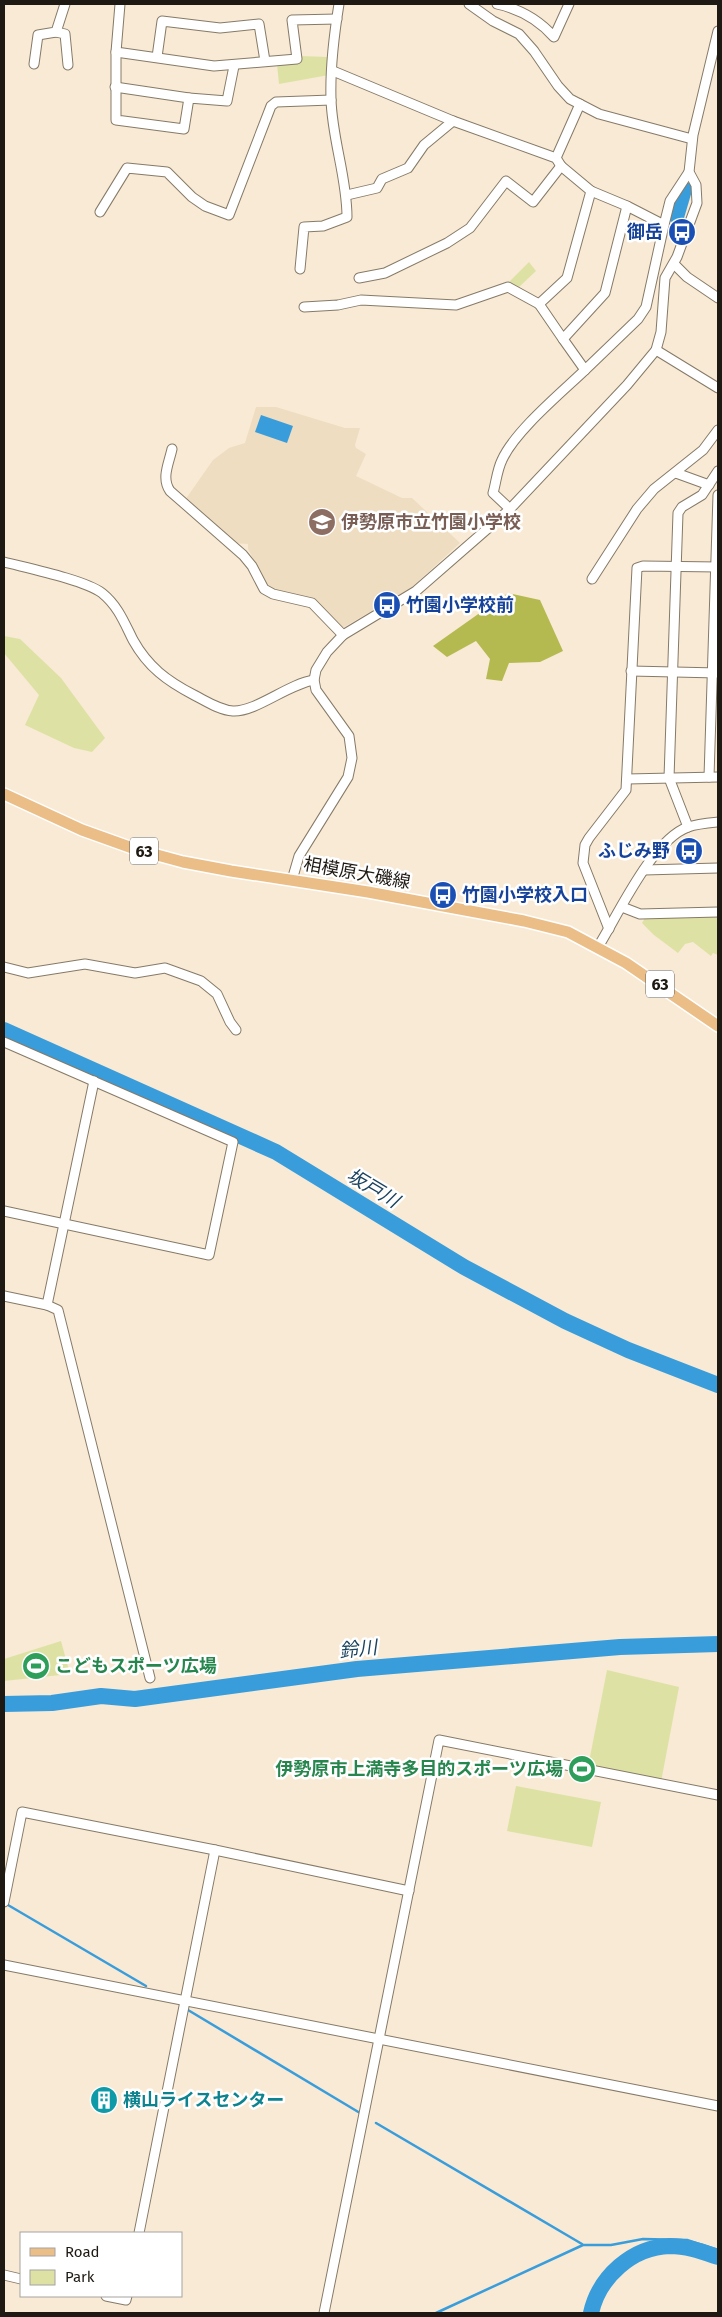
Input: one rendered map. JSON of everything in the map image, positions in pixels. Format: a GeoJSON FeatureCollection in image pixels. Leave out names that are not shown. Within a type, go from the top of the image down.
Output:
{"type":"FeatureCollection","features":[{"type":"Feature","properties":{"kind":"main road","name":"相模原大磯線"},"geometry":{"type":"LineString","coordinates":[[4,794],[66,824],[135,849],[231,872],[368,892],[542,925],[568,932],[598,947],[654,980],[718,1026]]}},
{"type":"Feature","properties":{"kind":"street"},"geometry":{"type":"LineString","coordinates":[[56,32],[65,4]]}},
{"type":"Feature","properties":{"kind":"street"},"geometry":{"type":"LineString","coordinates":[[120,4],[116,52],[116,120],[184,129],[189,98]]}},
{"type":"Feature","properties":{"kind":"street"},"geometry":{"type":"LineString","coordinates":[[300,269],[304,227],[323,226],[347,217],[347,195],[331,100],[339,4]]}},
{"type":"Feature","properties":{"kind":"street"},"geometry":{"type":"LineString","coordinates":[[469,4],[493,21],[519,34],[570,99],[599,114],[692,139]]}},
{"type":"Feature","properties":{"kind":"street"},"geometry":{"type":"LineString","coordinates":[[497,4],[537,20],[554,38],[569,4]]}},
{"type":"Feature","properties":{"kind":"street"},"geometry":{"type":"LineString","coordinates":[[116,52],[214,66],[234,66],[265,61],[297,59],[292,20],[337,19]]}},
{"type":"Feature","properties":{"kind":"street"},"geometry":{"type":"LineString","coordinates":[[158,57],[162,21],[220,28],[259,24],[265,61]]}},
{"type":"Feature","properties":{"kind":"street"},"geometry":{"type":"LineString","coordinates":[[510,509],[493,493],[509,448],[545,408],[638,319],[646,306],[670,201],[689,172],[692,139],[718,31]]}},
{"type":"Feature","properties":{"kind":"street"},"geometry":{"type":"LineString","coordinates":[[34,64],[38,35],[56,32],[65,34],[68,65]]}},
{"type":"Feature","properties":{"kind":"street"},"geometry":{"type":"LineString","coordinates":[[115,87],[189,98],[227,101],[234,66]]}},
{"type":"Feature","properties":{"kind":"street"},"geometry":{"type":"LineString","coordinates":[[333,71],[558,162],[591,192],[627,206],[664,225]]}},
{"type":"Feature","properties":{"kind":"street"},"geometry":{"type":"LineString","coordinates":[[100,212],[127,168],[167,172],[192,197],[205,206],[229,215],[271,106],[276,102],[331,100]]}},
{"type":"Feature","properties":{"kind":"street"},"geometry":{"type":"LineString","coordinates":[[359,278],[385,273],[447,243],[463,233],[479,219],[506,181],[533,202],[558,162],[580,104]]}},
{"type":"Feature","properties":{"kind":"street"},"geometry":{"type":"LineString","coordinates":[[347,195],[378,188],[382,179],[408,168],[424,145],[453,121]]}},
{"type":"Feature","properties":{"kind":"street"},"geometry":{"type":"LineString","coordinates":[[292,880],[299,856],[348,777],[352,758],[349,736],[320,698],[314,680],[316,670],[327,652],[343,635],[416,590],[510,509],[626,386],[656,350],[666,278],[674,264],[697,203],[696,185],[689,172]]}},
{"type":"Feature","properties":{"kind":"street"},"geometry":{"type":"LineString","coordinates":[[539,304],[567,278],[591,192]]}},
{"type":"Feature","properties":{"kind":"street"},"geometry":{"type":"LineString","coordinates":[[563,339],[606,294],[627,206]]}},
{"type":"Feature","properties":{"kind":"street"},"geometry":{"type":"LineString","coordinates":[[674,264],[687,277],[718,298]]}},
{"type":"Feature","properties":{"kind":"street"},"geometry":{"type":"LineString","coordinates":[[304,307],[338,305],[360,300],[456,305],[508,287],[539,304],[585,370]]}},
{"type":"Feature","properties":{"kind":"street"},"geometry":{"type":"LineString","coordinates":[[656,350],[718,388]]}},
{"type":"Feature","properties":{"kind":"street"},"geometry":{"type":"LineString","coordinates":[[592,579],[637,509],[654,489],[703,450],[718,430]]}},
{"type":"Feature","properties":{"kind":"street"},"geometry":{"type":"LineString","coordinates":[[172,449],[165,476],[166,485],[170,491],[243,555],[252,566],[264,589],[273,594],[312,603],[343,635]]}},
{"type":"Feature","properties":{"kind":"street"},"geometry":{"type":"LineString","coordinates":[[688,827],[669,778],[678,513],[682,507],[702,495],[718,471]]}},
{"type":"Feature","properties":{"kind":"street"},"geometry":{"type":"LineString","coordinates":[[676,473],[709,485]]}},
{"type":"Feature","properties":{"kind":"street"},"geometry":{"type":"LineString","coordinates":[[627,780],[714,777],[718,495]]}},
{"type":"Feature","properties":{"kind":"street"},"geometry":{"type":"LineString","coordinates":[[4,562],[84,584],[100,591],[120,612],[133,640],[156,672],[173,685],[216,707],[232,711],[246,709],[303,682],[314,680]]}},
{"type":"Feature","properties":{"kind":"street"},"geometry":{"type":"LineString","coordinates":[[609,929],[583,863],[583,854],[589,838],[626,790],[637,568],[643,566],[675,565],[717,567]]}},
{"type":"Feature","properties":{"kind":"street"},"geometry":{"type":"LineString","coordinates":[[631,671],[715,673]]}},
{"type":"Feature","properties":{"kind":"street"},"geometry":{"type":"LineString","coordinates":[[598,947],[658,849],[688,827],[718,822]]}},
{"type":"Feature","properties":{"kind":"street"},"geometry":{"type":"LineString","coordinates":[[644,870],[718,868]]}},
{"type":"Feature","properties":{"kind":"street"},"geometry":{"type":"LineString","coordinates":[[622,908],[640,914],[718,912]]}},
{"type":"Feature","properties":{"kind":"street"},"geometry":{"type":"LineString","coordinates":[[4,967],[28,972],[85,964],[136,973],[165,968],[201,980],[217,994],[230,1022],[236,1030]]}},
{"type":"Feature","properties":{"kind":"street"},"geometry":{"type":"LineString","coordinates":[[4,1042],[233,1142],[208,1255],[4,1211]]}},
{"type":"Feature","properties":{"kind":"street"},"geometry":{"type":"LineString","coordinates":[[47,1304],[94,1081]]}},
{"type":"Feature","properties":{"kind":"street"},"geometry":{"type":"LineString","coordinates":[[4,1296],[47,1304],[58,1310],[150,1678]]}},
{"type":"Feature","properties":{"kind":"street"},"geometry":{"type":"LineString","coordinates":[[324,2313],[439,1740],[718,1794]]}},
{"type":"Feature","properties":{"kind":"street"},"geometry":{"type":"LineString","coordinates":[[4,1902],[22,1812],[409,1891]]}},
{"type":"Feature","properties":{"kind":"street"},"geometry":{"type":"LineString","coordinates":[[139,2232],[215,1850]]}},
{"type":"Feature","properties":{"kind":"street"},"geometry":{"type":"LineString","coordinates":[[4,1965],[718,2106]]}},
{"type":"Feature","properties":{"kind":"street"},"geometry":{"type":"LineString","coordinates":[[4,2275],[20,2279]]}},
{"type":"Feature","properties":{"kind":"street"},"geometry":{"type":"LineString","coordinates":[[111,2297],[126,2300],[127,2297]]}},
{"type":"Feature","properties":{"kind":"shaded area","name":"伊勢原市立竹園小学校"},"geometry":{"type":"Polygon","coordinates":[[[256,407],[276,407],[345,428],[360,428],[355,445],[356,448],[366,454],[356,476],[402,498],[412,498],[460,543],[411,588],[344,627],[339,627],[313,601],[276,593],[267,586],[248,549],[248,544],[232,543],[185,500],[213,460],[229,448],[245,443],[256,407]]]}},
{"type":"Feature","properties":{"kind":"green space"},"geometry":{"type":"Polygon","coordinates":[[[300,56],[328,57],[329,75],[279,84],[277,64],[300,56]]]}},
{"type":"Feature","properties":{"kind":"green space"},"geometry":{"type":"Polygon","coordinates":[[[529,262],[536,271],[518,288],[508,283],[529,262]]]}},
{"type":"Feature","properties":{"kind":"green space"},"geometry":{"type":"Polygon","coordinates":[[[508,593],[540,600],[563,651],[540,662],[509,663],[502,681],[486,679],[490,659],[476,641],[447,657],[433,646],[508,593]]]}},
{"type":"Feature","properties":{"kind":"green space"},"geometry":{"type":"Polygon","coordinates":[[[4,636],[20,639],[61,678],[105,738],[92,752],[74,748],[25,725],[39,695],[4,653],[4,636]]]}},
{"type":"Feature","properties":{"kind":"green space"},"geometry":{"type":"Polygon","coordinates":[[[718,916],[718,955],[713,953],[711,956],[693,942],[685,944],[678,953],[654,935],[642,923],[645,918],[718,916]]]}},
{"type":"Feature","properties":{"kind":"green space","name":"こどもスポーツ広場"},"geometry":{"type":"Polygon","coordinates":[[[61,1641],[70,1674],[4,1681],[4,1659],[61,1641]]]}},
{"type":"Feature","properties":{"kind":"green space"},"geometry":{"type":"Polygon","coordinates":[[[607,1670],[679,1687],[661,1782],[588,1767],[607,1670]]]}},
{"type":"Feature","properties":{"kind":"green space"},"geometry":{"type":"Polygon","coordinates":[[[516,1786],[601,1802],[592,1847],[507,1831],[516,1786]]]}},
{"type":"Feature","properties":{"kind":"water"},"geometry":{"type":"Polygon","coordinates":[[[686,182],[691,184],[692,191],[682,225],[669,221],[673,202],[686,182]]]}},
{"type":"Feature","properties":{"kind":"water"},"geometry":{"type":"Polygon","coordinates":[[[261,415],[293,426],[287,443],[255,432],[261,415]]]}},
{"type":"Feature","properties":{"kind":"waterway","name":"坂戸川"},"geometry":{"type":"LineString","coordinates":[[4,1030],[276,1152],[464,1267],[565,1321],[628,1350],[718,1385]]}},
{"type":"Feature","properties":{"kind":"waterway","name":"鈴川"},"geometry":{"type":"LineString","coordinates":[[4,1704],[52,1703],[101,1696],[135,1699],[357,1669],[620,1647],[718,1644]]}},
{"type":"Feature","properties":{"kind":"waterway"},"geometry":{"type":"LineString","coordinates":[[8,1905],[146,1986]]}},
{"type":"Feature","properties":{"kind":"waterway"},"geometry":{"type":"LineString","coordinates":[[188,2010],[360,2113]]}},
{"type":"Feature","properties":{"kind":"waterway"},"geometry":{"type":"LineString","coordinates":[[376,2123],[582,2244]]}},
{"type":"Feature","properties":{"kind":"waterway"},"geometry":{"type":"LineString","coordinates":[[436,2313],[583,2245],[611,2245],[643,2239],[687,2240],[718,2250]]}},
{"type":"Feature","properties":{"kind":"waterway"},"geometry":{"type":"LineString","coordinates":[[591,2313],[601,2287],[609,2276],[630,2258],[643,2252],[656,2248],[676,2246],[718,2257]]}},
{"type":"Feature","properties":{"kind":"place","name":"御岳"},"geometry":{"type":"Point","coordinates":[682,232]}},
{"type":"Feature","properties":{"kind":"place","name":"伊勢原市立竹園小学校"},"geometry":{"type":"Point","coordinates":[322,522]}},
{"type":"Feature","properties":{"kind":"place","name":"竹園小学校前"},"geometry":{"type":"Point","coordinates":[387,605]}},
{"type":"Feature","properties":{"kind":"place","name":"ふじみ野"},"geometry":{"type":"Point","coordinates":[689,851]}},
{"type":"Feature","properties":{"kind":"place","name":"竹園小学校入口"},"geometry":{"type":"Point","coordinates":[443,895]}},
{"type":"Feature","properties":{"kind":"place","name":"こどもスポーツ広場"},"geometry":{"type":"Point","coordinates":[36,1666]}},
{"type":"Feature","properties":{"kind":"place","name":"伊勢原市上満寺多目的スポーツ広場"},"geometry":{"type":"Point","coordinates":[582,1769]}},
{"type":"Feature","properties":{"kind":"place","name":"横山ライスセンター"},"geometry":{"type":"Point","coordinates":[104,2100]}}]}
